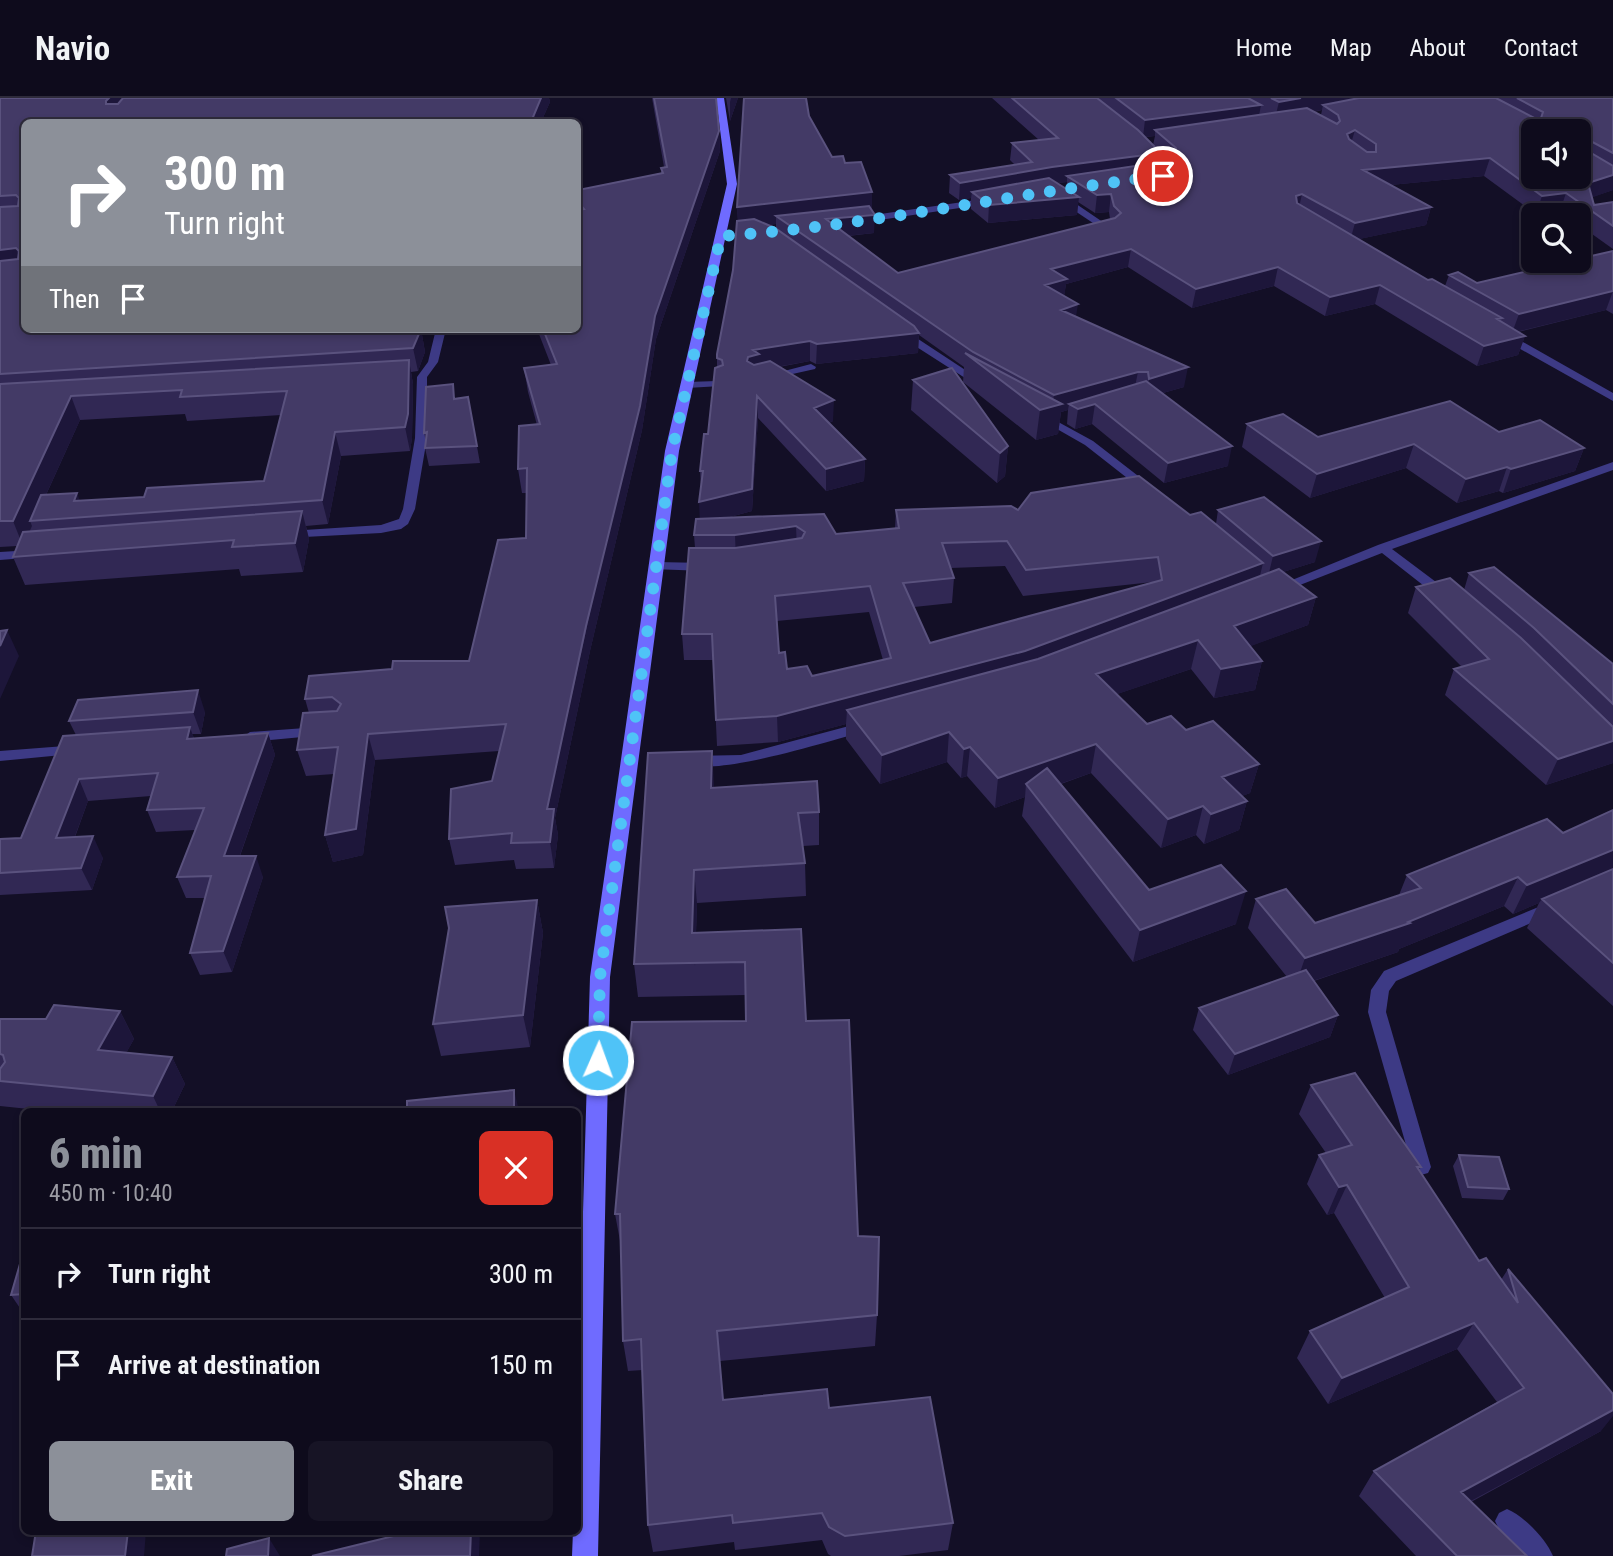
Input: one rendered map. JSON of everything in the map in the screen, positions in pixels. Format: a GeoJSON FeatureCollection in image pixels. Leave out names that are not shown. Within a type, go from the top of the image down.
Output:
{"type":"FeatureCollection","features":[{"type":"Feature","properties":{"kind":"street"},"geometry":{"type":"LineString","coordinates":[[585,1556],[600,977],[636,763],[656,566],[672,451],[727,235],[732,184],[720,98]]}},
{"type":"Feature","properties":{"kind":"lane"},"geometry":{"type":"LineString","coordinates":[[1062,188],[1050,190],[1111,231]]}},
{"type":"Feature","properties":{"kind":"lane"},"geometry":{"type":"LineString","coordinates":[[839,223],[919,214],[998,199]]}},
{"type":"Feature","properties":{"kind":"lane"},"geometry":{"type":"LineString","coordinates":[[894,328],[966,376],[988,387]]}},
{"type":"Feature","properties":{"kind":"lane"},"geometry":{"type":"LineString","coordinates":[[1492,328],[1613,398]]}},
{"type":"Feature","properties":{"kind":"lane"},"geometry":{"type":"LineString","coordinates":[[278,536],[381,528],[397,526],[404,521],[409,509],[421,438],[415,377],[433,362],[440,333]]}},
{"type":"Feature","properties":{"kind":"lane"},"geometry":{"type":"LineString","coordinates":[[754,380],[811,367]]}},
{"type":"Feature","properties":{"kind":"lane"},"geometry":{"type":"LineString","coordinates":[[687,385],[717,384]]}},
{"type":"Feature","properties":{"kind":"lane"},"geometry":{"type":"LineString","coordinates":[[1031,410],[1088,443],[1161,498]]}},
{"type":"Feature","properties":{"kind":"lane"},"geometry":{"type":"LineString","coordinates":[[1053,421],[1065,418]]}},
{"type":"Feature","properties":{"kind":"lane"},"geometry":{"type":"LineString","coordinates":[[1264,590],[1613,466]]}},
{"type":"Feature","properties":{"kind":"lane"},"geometry":{"type":"LineString","coordinates":[[1383,548],[1454,603]]}},
{"type":"Feature","properties":{"kind":"lane"},"geometry":{"type":"LineString","coordinates":[[0,556],[42,553]]}},
{"type":"Feature","properties":{"kind":"lane"},"geometry":{"type":"LineString","coordinates":[[656,566],[723,567]]}},
{"type":"Feature","properties":{"kind":"lane"},"geometry":{"type":"LineString","coordinates":[[671,762],[741,760],[885,721]]}},
{"type":"Feature","properties":{"kind":"lane"},"geometry":{"type":"LineString","coordinates":[[231,739],[339,731]]}},
{"type":"Feature","properties":{"kind":"lane"},"geometry":{"type":"LineString","coordinates":[[0,756],[95,749]]}},
{"type":"Feature","properties":{"kind":"lane"},"geometry":{"type":"LineString","coordinates":[[1421,1167],[1382,1037],[1377,1012],[1380,990],[1390,976],[1563,902]]}},
{"type":"Feature","properties":{"kind":"lane"},"geometry":{"type":"LineString","coordinates":[[1507,1521],[1541,1556]]}},
{"type":"Feature","properties":{"kind":"building"},"geometry":{"type":"Polygon","coordinates":[[[0,98],[109,98],[106,104],[118,104],[123,98],[541,98],[532,119],[21,119],[21,333],[419,333],[413,348],[0,374],[0,261],[18,259],[19,251],[16,248],[0,250],[0,207],[18,206],[19,198],[16,195],[0,196],[0,98]]]}},
{"type":"Feature","properties":{"kind":"building"},"geometry":{"type":"Polygon","coordinates":[[[654,98],[716,98],[719,131],[655,316],[640,406],[586,626],[547,809],[554,809],[550,842],[511,843],[512,833],[449,839],[451,789],[492,781],[506,724],[368,734],[356,829],[325,835],[338,747],[297,750],[303,713],[337,711],[341,704],[332,697],[305,699],[309,676],[392,669],[393,661],[469,661],[498,540],[526,538],[527,468],[518,469],[519,426],[540,424],[524,368],[557,364],[545,333],[581,333],[581,210],[584,209],[581,206],[581,189],[663,173],[661,168],[667,167],[654,98]]]}},
{"type":"Feature","properties":{"kind":"building"},"geometry":{"type":"Polygon","coordinates":[[[744,98],[806,98],[809,116],[832,157],[843,156],[845,163],[861,162],[872,192],[737,207],[744,98]]]}},
{"type":"Feature","properties":{"kind":"building"},"geometry":{"type":"Polygon","coordinates":[[[1012,98],[1097,98],[1138,130],[1161,153],[1052,167],[960,183],[950,175],[1032,162],[1012,143],[1058,138],[1012,98]]]}},
{"type":"Feature","properties":{"kind":"building"},"geometry":{"type":"Polygon","coordinates":[[[1116,98],[1248,98],[1261,105],[1145,120],[1116,98]]]}},
{"type":"Feature","properties":{"kind":"building"},"geometry":{"type":"Polygon","coordinates":[[[1271,98],[1301,98],[1279,102],[1271,98]]]}},
{"type":"Feature","properties":{"kind":"building"},"geometry":{"type":"Polygon","coordinates":[[[1359,98],[1496,98],[1536,119],[1521,119],[1521,181],[1490,158],[1363,170],[1431,207],[1355,223],[1302,194],[1296,196],[1297,203],[1428,280],[1432,279],[1502,318],[1497,319],[1525,336],[1484,346],[1380,285],[1330,297],[1278,267],[1196,289],[1131,249],[1051,269],[1067,279],[1045,285],[1078,304],[1061,310],[1188,367],[1149,379],[1148,372],[1138,372],[1054,395],[973,352],[776,216],[869,206],[875,215],[826,219],[898,273],[1115,218],[1121,213],[1114,206],[1111,194],[1097,195],[1067,176],[1176,160],[1176,148],[1155,130],[1307,108],[1337,124],[1340,121],[1338,115],[1323,105],[1359,98]],[[1355,130],[1347,134],[1349,139],[1367,152],[1376,152],[1376,144],[1355,130]]]}},
{"type":"Feature","properties":{"kind":"building"},"geometry":{"type":"Polygon","coordinates":[[[1517,98],[1613,98],[1613,153],[1591,141],[1591,119],[1541,119],[1543,112],[1517,98]]]}},
{"type":"Feature","properties":{"kind":"building"},"geometry":{"type":"Polygon","coordinates":[[[1591,153],[1613,166],[1613,175],[1591,182],[1591,153]]]}},
{"type":"Feature","properties":{"kind":"building"},"geometry":{"type":"Polygon","coordinates":[[[1049,178],[1079,197],[989,205],[972,192],[1049,178]]]}},
{"type":"Feature","properties":{"kind":"building"},"geometry":{"type":"Polygon","coordinates":[[[1532,189],[1590,189],[1594,205],[1613,202],[1613,226],[1591,211],[1591,203],[1580,203],[1566,193],[1542,196],[1532,189]]]}},
{"type":"Feature","properties":{"kind":"building"},"geometry":{"type":"Polygon","coordinates":[[[754,219],[775,228],[914,326],[919,333],[817,344],[810,341],[753,350],[759,354],[748,357],[747,361],[754,365],[770,361],[834,400],[814,408],[865,459],[826,469],[757,396],[752,489],[699,502],[704,434],[708,434],[715,368],[723,365],[717,354],[733,270],[737,221],[754,219]]]}},
{"type":"Feature","properties":{"kind":"building"},"geometry":{"type":"Polygon","coordinates":[[[1613,251],[1613,291],[1519,314],[1449,275],[1458,272],[1477,283],[1521,273],[1591,273],[1591,256],[1613,251]]]}},
{"type":"Feature","properties":{"kind":"building"},"geometry":{"type":"Polygon","coordinates":[[[965,353],[1062,404],[1040,410],[965,353]]]}},
{"type":"Feature","properties":{"kind":"building"},"geometry":{"type":"Polygon","coordinates":[[[409,360],[408,414],[405,427],[335,432],[322,500],[30,521],[41,495],[77,493],[74,501],[144,497],[147,488],[264,481],[287,391],[180,397],[182,390],[71,396],[13,521],[0,521],[0,384],[409,360]]]}},
{"type":"Feature","properties":{"kind":"building"},"geometry":{"type":"Polygon","coordinates":[[[952,368],[1008,446],[1000,453],[913,380],[952,368]]]}},
{"type":"Feature","properties":{"kind":"building"},"geometry":{"type":"Polygon","coordinates":[[[1146,381],[1232,446],[1168,463],[1095,404],[1078,409],[1069,404],[1146,381]]]}},
{"type":"Feature","properties":{"kind":"building"},"geometry":{"type":"Polygon","coordinates":[[[453,384],[454,399],[468,397],[477,446],[425,448],[426,387],[453,384]]]}},
{"type":"Feature","properties":{"kind":"building"},"geometry":{"type":"Polygon","coordinates":[[[1450,401],[1499,432],[1540,420],[1584,448],[1466,479],[1414,444],[1317,474],[1247,424],[1283,414],[1318,437],[1450,401]]]}},
{"type":"Feature","properties":{"kind":"building"},"geometry":{"type":"Polygon","coordinates":[[[1139,476],[1190,515],[1201,512],[1263,563],[1025,651],[777,716],[716,720],[712,634],[682,634],[689,548],[735,548],[802,538],[805,532],[796,526],[735,535],[694,535],[696,519],[824,514],[836,534],[899,528],[896,510],[1011,506],[1018,510],[1031,493],[1139,476]],[[1007,541],[942,543],[954,578],[903,583],[930,643],[1162,580],[1158,557],[1026,570],[1007,541]],[[870,586],[775,596],[779,653],[785,652],[787,669],[807,666],[812,676],[891,658],[870,586]]]}},
{"type":"Feature","properties":{"kind":"building"},"geometry":{"type":"Polygon","coordinates":[[[1264,497],[1321,541],[1273,556],[1218,510],[1264,497]]]}},
{"type":"Feature","properties":{"kind":"building"},"geometry":{"type":"Polygon","coordinates":[[[302,511],[295,543],[232,547],[234,540],[13,557],[23,532],[302,511]]]}},
{"type":"Feature","properties":{"kind":"building"},"geometry":{"type":"Polygon","coordinates":[[[1494,567],[1613,664],[1613,704],[1534,628],[1469,573],[1494,567]]]}},
{"type":"Feature","properties":{"kind":"building"},"geometry":{"type":"Polygon","coordinates":[[[1279,569],[1316,597],[1234,626],[1262,661],[1221,669],[1198,640],[1096,674],[1147,724],[1171,716],[1186,730],[1213,721],[1259,764],[1222,777],[1247,801],[1211,814],[1203,806],[1168,819],[1096,744],[998,778],[970,747],[964,749],[949,732],[882,755],[847,710],[1038,659],[1279,569]]]}},
{"type":"Feature","properties":{"kind":"building"},"geometry":{"type":"Polygon","coordinates":[[[1450,578],[1521,638],[1613,727],[1613,741],[1558,759],[1454,669],[1489,659],[1416,587],[1450,578]]]}},
{"type":"Feature","properties":{"kind":"building"},"geometry":{"type":"Polygon","coordinates":[[[7,630],[0,646],[0,631],[7,630]]]}},
{"type":"Feature","properties":{"kind":"building"},"geometry":{"type":"Polygon","coordinates":[[[198,690],[193,712],[69,721],[78,700],[198,690]]]}},
{"type":"Feature","properties":{"kind":"building"},"geometry":{"type":"Polygon","coordinates":[[[190,727],[187,739],[268,733],[224,856],[256,856],[223,951],[190,953],[211,876],[177,877],[204,808],[147,810],[158,773],[79,779],[56,838],[93,836],[81,868],[0,873],[0,839],[21,838],[63,736],[190,727]]]}},
{"type":"Feature","properties":{"kind":"building"},"geometry":{"type":"Polygon","coordinates":[[[712,751],[711,788],[817,781],[819,812],[798,813],[805,863],[694,870],[692,933],[801,929],[806,1021],[849,1020],[858,1236],[879,1237],[877,1315],[717,1331],[723,1400],[827,1389],[829,1408],[930,1397],[953,1523],[845,1536],[829,1527],[822,1513],[733,1523],[732,1515],[648,1525],[641,1339],[623,1341],[620,1214],[615,1214],[632,1022],[746,1021],[745,962],[634,964],[648,753],[712,751]]]}},
{"type":"Feature","properties":{"kind":"building"},"geometry":{"type":"Polygon","coordinates":[[[1047,768],[1149,890],[1221,865],[1246,891],[1140,930],[1026,784],[1047,768]]]}},
{"type":"Feature","properties":{"kind":"building"},"geometry":{"type":"Polygon","coordinates":[[[1613,810],[1613,850],[1527,885],[1518,877],[1408,922],[1410,923],[1305,958],[1256,899],[1286,889],[1315,923],[1421,888],[1407,875],[1547,819],[1563,833],[1613,810]]]}},
{"type":"Feature","properties":{"kind":"building"},"geometry":{"type":"Polygon","coordinates":[[[1613,869],[1613,963],[1542,899],[1613,869]]]}},
{"type":"Feature","properties":{"kind":"building"},"geometry":{"type":"Polygon","coordinates":[[[537,900],[523,1015],[433,1024],[449,928],[445,907],[537,900]]]}},
{"type":"Feature","properties":{"kind":"building"},"geometry":{"type":"Polygon","coordinates":[[[1306,970],[1338,1015],[1235,1054],[1199,1008],[1306,970]]]}},
{"type":"Feature","properties":{"kind":"building"},"geometry":{"type":"Polygon","coordinates":[[[54,1005],[120,1011],[98,1050],[172,1057],[153,1096],[0,1081],[0,1069],[5,1062],[0,1054],[0,1019],[46,1019],[54,1005]]]}},
{"type":"Feature","properties":{"kind":"building"},"geometry":{"type":"Polygon","coordinates":[[[1355,1073],[1421,1167],[1417,1167],[1479,1261],[1486,1258],[1518,1303],[1508,1269],[1613,1394],[1613,1410],[1461,1492],[1527,1556],[1457,1556],[1374,1471],[1524,1388],[1474,1323],[1342,1378],[1310,1331],[1409,1287],[1347,1185],[1339,1187],[1319,1155],[1352,1145],[1311,1085],[1355,1073]]]}},
{"type":"Feature","properties":{"kind":"building"},"geometry":{"type":"Polygon","coordinates":[[[514,1090],[514,1108],[407,1108],[407,1101],[514,1090]]]}},
{"type":"Feature","properties":{"kind":"building"},"geometry":{"type":"Polygon","coordinates":[[[1459,1155],[1499,1157],[1509,1189],[1468,1187],[1459,1155]]]}},
{"type":"Feature","properties":{"kind":"building"},"geometry":{"type":"Polygon","coordinates":[[[21,1260],[21,1294],[11,1295],[21,1260]]]}},
{"type":"Feature","properties":{"kind":"building"},"geometry":{"type":"Polygon","coordinates":[[[35,1535],[128,1535],[125,1556],[32,1556],[35,1535]]]}},
{"type":"Feature","properties":{"kind":"building"},"geometry":{"type":"Polygon","coordinates":[[[398,1535],[471,1535],[470,1556],[312,1556],[398,1535]]]}},
{"type":"Feature","properties":{"kind":"building"},"geometry":{"type":"Polygon","coordinates":[[[269,1538],[268,1556],[226,1556],[227,1549],[269,1538]]]}},
{"type":"Feature","properties":{"kind":"route"},"geometry":{"type":"LineString","coordinates":[[598,1060],[600,977],[672,451],[721,236],[919,214],[1050,190],[1163,176]]}}]}
